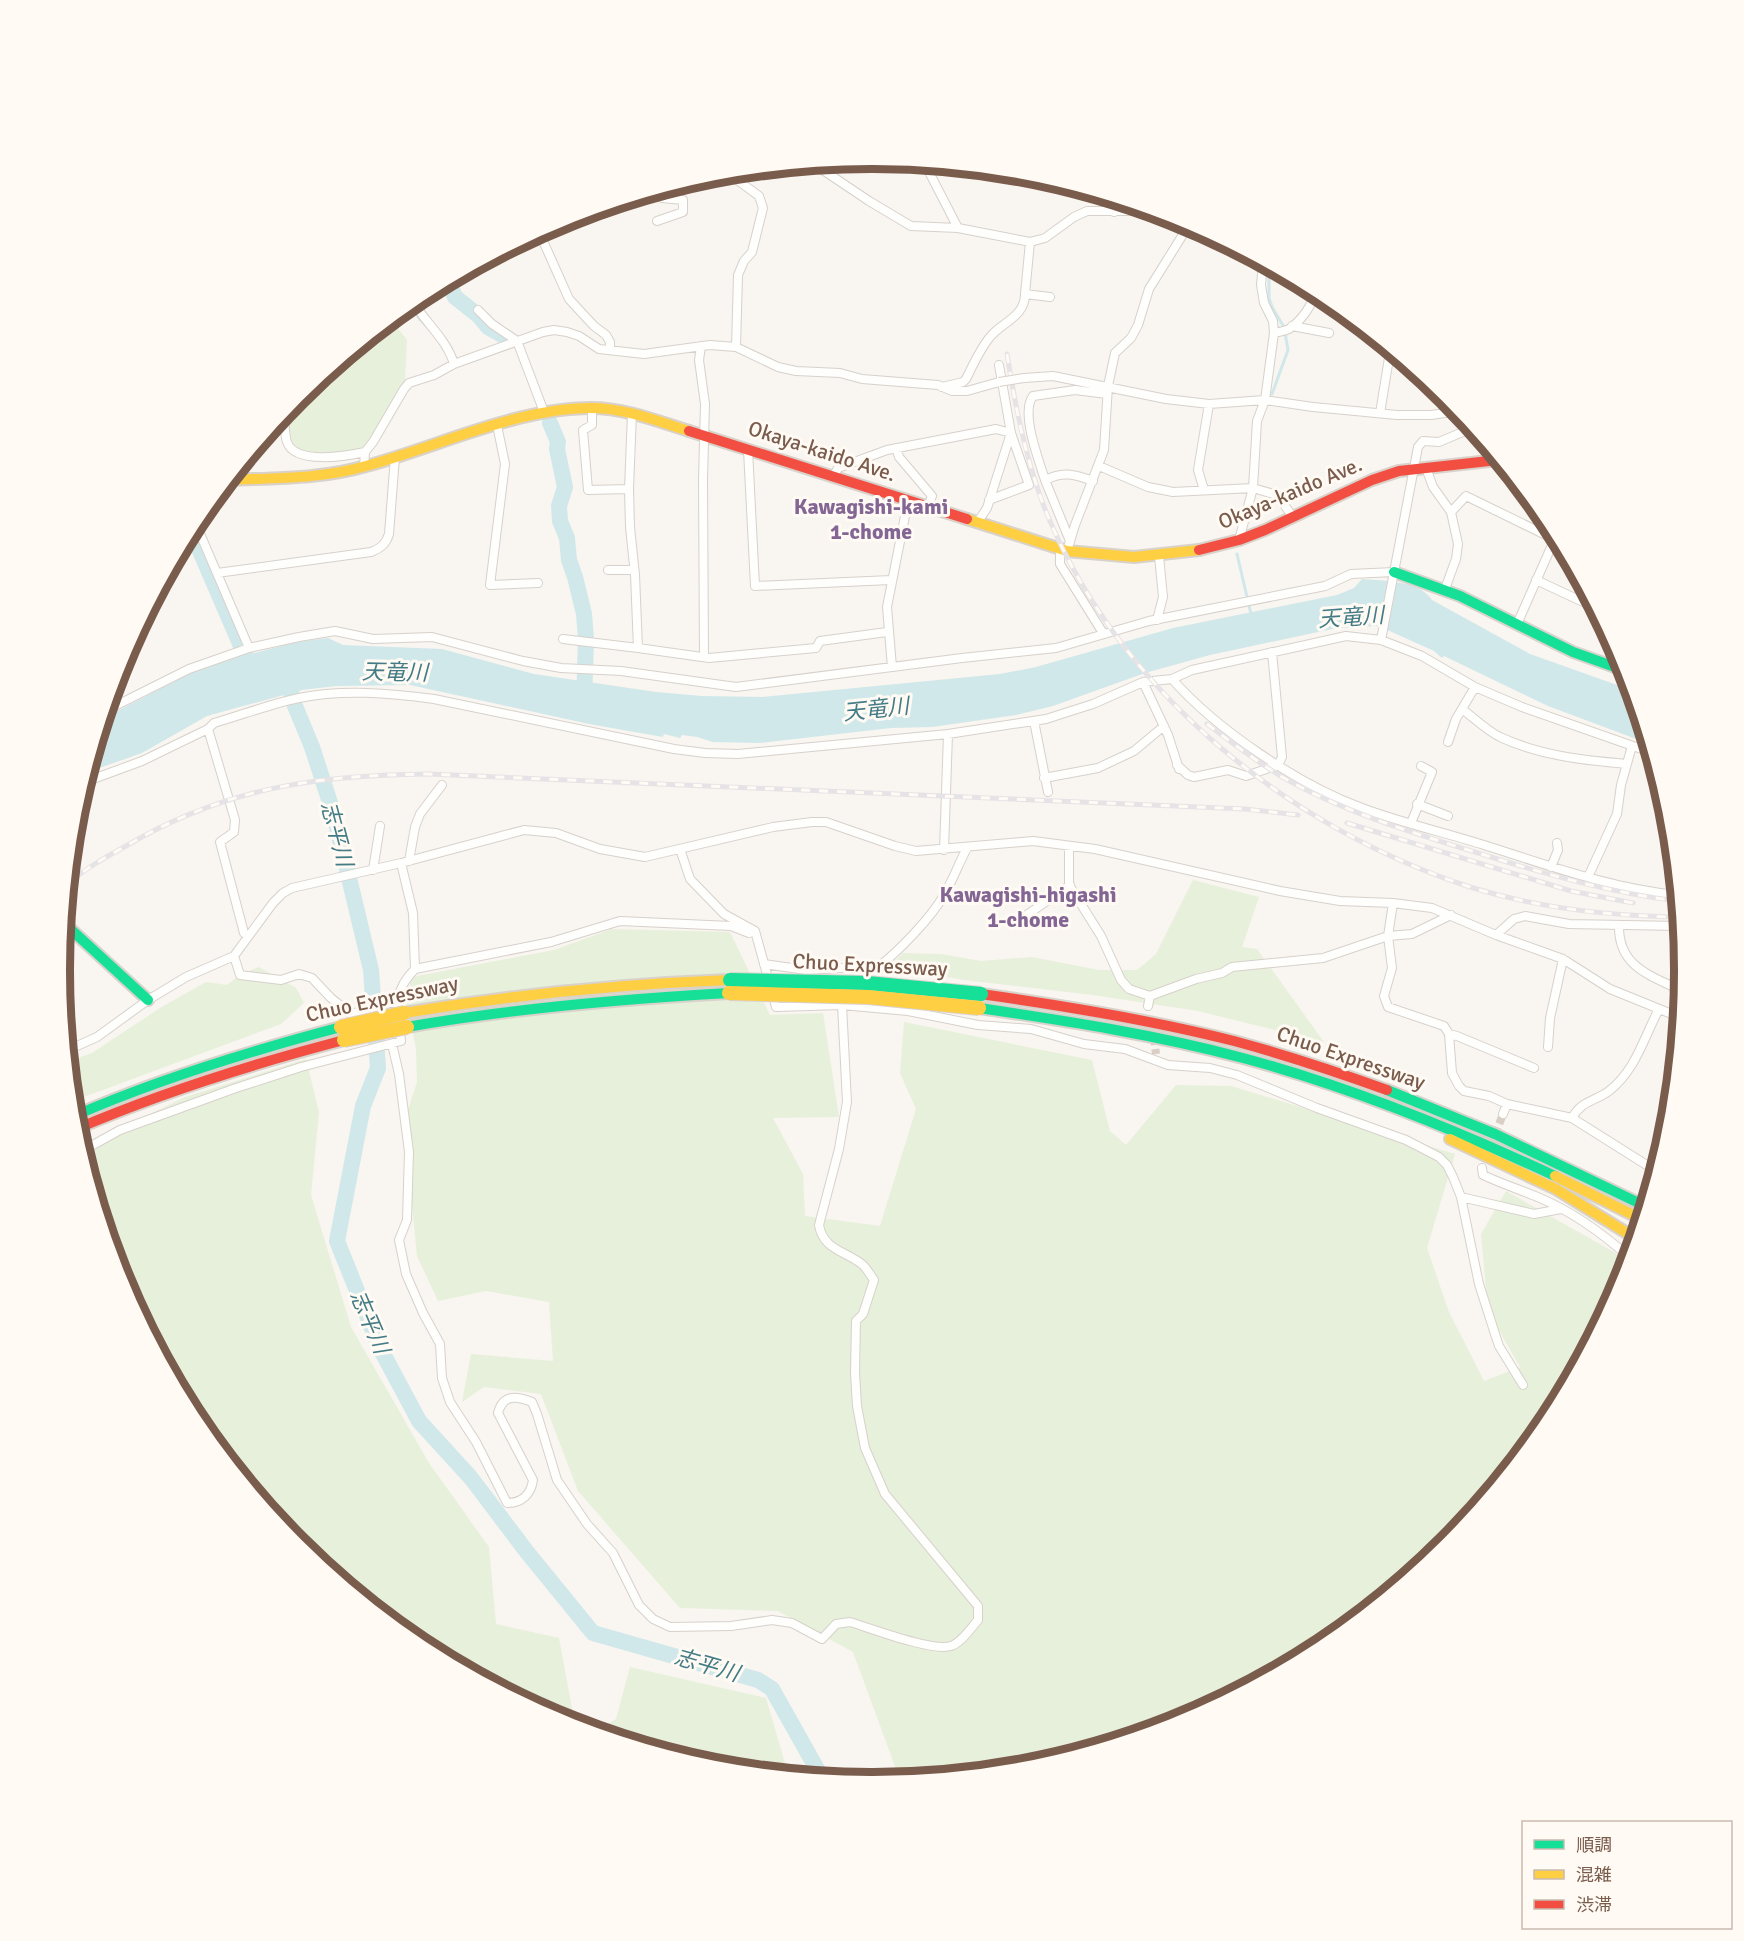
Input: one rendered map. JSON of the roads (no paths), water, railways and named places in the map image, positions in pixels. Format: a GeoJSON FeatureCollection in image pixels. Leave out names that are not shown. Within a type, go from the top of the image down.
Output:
{"type":"FeatureCollection","features":[{"type":"Feature","properties":{"kind":"main road","name":"Okaya-kaido Ave."},"geometry":{"type":"LineString","coordinates":[[239,480],[322,475],[364,467],[544,412],[592,408],[632,413],[977,523],[1066,547],[1134,556],[1160,556],[1192,552],[1239,540],[1372,480],[1419,468],[1490,461]]}},
{"type":"Feature","properties":{"kind":"main road"},"geometry":{"type":"LineString","coordinates":[[1394,576],[1411,576],[1444,589],[1518,622],[1567,649],[1613,666]]}},
{"type":"Feature","properties":{"kind":"main road"},"geometry":{"type":"LineString","coordinates":[[72,931],[148,1000]]}},
{"type":"Feature","properties":{"kind":"main road","name":"Chuo Expressway"},"geometry":{"type":"LineString","coordinates":[[86,1125],[144,1101],[402,1014],[526,1008],[730,987],[867,983],[980,1001],[1201,1048],[1279,1068],[1427,1120],[1561,1178],[1635,1216]]}},
{"type":"Feature","properties":{"kind":"main road","name":"Chuo Expressway"},"geometry":{"type":"LineString","coordinates":[[980,1001],[1083,1010],[1159,1024],[1236,1042],[1379,1087],[1523,1145],[1639,1203]]}},
{"type":"Feature","properties":{"kind":"main road"},"geometry":{"type":"LineString","coordinates":[[1083,1010],[1133,1015],[1187,1025],[1332,1064],[1480,1120],[1641,1196]]}},
{"type":"Feature","properties":{"kind":"main road","name":"Chuo Expressway"},"geometry":{"type":"LineString","coordinates":[[83,1112],[138,1089],[242,1053],[343,1034]]}},
{"type":"Feature","properties":{"kind":"main road"},"geometry":{"type":"LineString","coordinates":[[1201,1048],[1376,1109],[1480,1152],[1566,1195],[1629,1234]]}},
{"type":"Feature","properties":{"kind":"street"},"geometry":{"type":"LineString","coordinates":[[824,171],[911,226],[957,228],[1030,242],[1045,238],[1074,217],[1087,211],[1129,212]]}},
{"type":"Feature","properties":{"kind":"street"},"geometry":{"type":"LineString","coordinates":[[928,171],[957,228]]}},
{"type":"Feature","properties":{"kind":"street"},"geometry":{"type":"LineString","coordinates":[[736,347],[738,274],[744,261],[752,252],[763,208],[759,196],[738,181]]}},
{"type":"Feature","properties":{"kind":"street"},"geometry":{"type":"LineString","coordinates":[[657,221],[683,212],[683,200],[661,197]]}},
{"type":"Feature","properties":{"kind":"street"},"geometry":{"type":"LineString","coordinates":[[1113,207],[1114,212]]}},
{"type":"Feature","properties":{"kind":"street"},"geometry":{"type":"LineString","coordinates":[[1103,633],[1060,564],[1104,450],[1108,390],[1115,353],[1131,338],[1138,325],[1149,289],[1183,232]]}},
{"type":"Feature","properties":{"kind":"street"},"geometry":{"type":"LineString","coordinates":[[543,240],[569,299],[594,326],[606,335],[610,342],[610,350]]}},
{"type":"Feature","properties":{"kind":"street"},"geometry":{"type":"LineString","coordinates":[[364,467],[365,452],[409,383],[434,375],[454,364],[554,330],[579,336],[599,349],[644,354],[701,346],[736,347],[778,367],[796,371],[840,373],[862,379],[942,387],[963,382],[989,338],[1022,308],[1025,302],[1030,242]]}},
{"type":"Feature","properties":{"kind":"street"},"geometry":{"type":"LineString","coordinates":[[1239,540],[1253,488],[1257,421],[1265,400],[1274,333],[1273,321],[1263,303],[1262,271]]}},
{"type":"Feature","properties":{"kind":"street"},"geometry":{"type":"LineString","coordinates":[[1026,294],[1050,297]]}},
{"type":"Feature","properties":{"kind":"street"},"geometry":{"type":"LineString","coordinates":[[1274,333],[1289,330],[1313,301]]}},
{"type":"Feature","properties":{"kind":"street"},"geometry":{"type":"LineString","coordinates":[[418,310],[446,344],[454,364]]}},
{"type":"Feature","properties":{"kind":"street"},"geometry":{"type":"LineString","coordinates":[[478,310],[492,324],[517,341],[544,412]]}},
{"type":"Feature","properties":{"kind":"street"},"geometry":{"type":"LineString","coordinates":[[1292,326],[1329,333]]}},
{"type":"Feature","properties":{"kind":"street"},"geometry":{"type":"LineString","coordinates":[[701,346],[699,360],[705,404],[705,657]]}},
{"type":"Feature","properties":{"kind":"street"},"geometry":{"type":"LineString","coordinates":[[1380,413],[1389,359]]}},
{"type":"Feature","properties":{"kind":"street"},"geometry":{"type":"LineString","coordinates":[[989,500],[1029,485],[1011,433],[999,364]]}},
{"type":"Feature","properties":{"kind":"street"},"geometry":{"type":"LineString","coordinates":[[942,387],[952,392],[1024,378],[1053,376],[1108,390],[1209,404],[1265,400],[1380,413],[1431,415],[1447,413]]}},
{"type":"Feature","properties":{"kind":"street"},"geometry":{"type":"LineString","coordinates":[[1066,547],[1029,424],[1030,400],[1033,396],[1075,390],[1108,390]]}},
{"type":"Feature","properties":{"kind":"street"},"geometry":{"type":"LineString","coordinates":[[1204,490],[1198,470],[1209,404]]}},
{"type":"Feature","properties":{"kind":"street"},"geometry":{"type":"LineString","coordinates":[[592,408],[592,425],[583,430],[588,490],[630,489]]}},
{"type":"Feature","properties":{"kind":"street"},"geometry":{"type":"LineString","coordinates":[[632,413],[631,550],[638,648]]}},
{"type":"Feature","properties":{"kind":"street"},"geometry":{"type":"LineString","coordinates":[[285,425],[287,443],[304,457],[348,456],[365,452]]}},
{"type":"Feature","properties":{"kind":"street"},"geometry":{"type":"LineString","coordinates":[[497,425],[505,464],[490,585],[538,583]]}},
{"type":"Feature","properties":{"kind":"street"},"geometry":{"type":"LineString","coordinates":[[833,477],[838,468],[897,448],[996,429],[1011,433]]}},
{"type":"Feature","properties":{"kind":"street"},"geometry":{"type":"LineString","coordinates":[[1382,636],[1419,468],[1418,447],[1423,441],[1439,442],[1465,431]]}},
{"type":"Feature","properties":{"kind":"street"},"geometry":{"type":"LineString","coordinates":[[977,523],[987,508],[1011,433]]}},
{"type":"Feature","properties":{"kind":"street"},"geometry":{"type":"LineString","coordinates":[[897,448],[899,457],[932,496],[928,507]]}},
{"type":"Feature","properties":{"kind":"street"},"geometry":{"type":"LineString","coordinates":[[748,450],[755,586],[891,580]]}},
{"type":"Feature","properties":{"kind":"street"},"geometry":{"type":"LineString","coordinates":[[217,573],[379,549],[389,534],[395,457]]}},
{"type":"Feature","properties":{"kind":"street"},"geometry":{"type":"LineString","coordinates":[[1099,466],[1148,487],[1173,492],[1253,488],[1277,495],[1293,517]]}},
{"type":"Feature","properties":{"kind":"street"},"geometry":{"type":"LineString","coordinates":[[1419,468],[1451,512],[1458,544],[1456,559],[1444,589]]}},
{"type":"Feature","properties":{"kind":"street"},"geometry":{"type":"LineString","coordinates":[[1045,480],[1056,474],[1070,473],[1093,481]]}},
{"type":"Feature","properties":{"kind":"street"},"geometry":{"type":"LineString","coordinates":[[1451,512],[1466,496],[1542,532]]}},
{"type":"Feature","properties":{"kind":"street"},"geometry":{"type":"LineString","coordinates":[[892,667],[887,632],[887,607],[908,501]]}},
{"type":"Feature","properties":{"kind":"street"},"geometry":{"type":"LineString","coordinates":[[200,534],[249,648]]}},
{"type":"Feature","properties":{"kind":"street"},"geometry":{"type":"LineString","coordinates":[[1518,622],[1551,546]]}},
{"type":"Feature","properties":{"kind":"street"},"geometry":{"type":"LineString","coordinates":[[1157,620],[1163,597],[1160,556]]}},
{"type":"Feature","properties":{"kind":"street"},"geometry":{"type":"LineString","coordinates":[[608,570],[634,570]]}},
{"type":"Feature","properties":{"kind":"street"},"geometry":{"type":"LineString","coordinates":[[116,706],[189,669],[249,648],[335,631],[374,639],[432,637],[523,661],[561,668],[621,671],[736,687],[1056,648],[1103,633],[1157,620],[1325,586],[1351,574],[1394,576]]}},
{"type":"Feature","properties":{"kind":"street"},"geometry":{"type":"LineString","coordinates":[[1536,580],[1583,602]]}},
{"type":"Feature","properties":{"kind":"street"},"geometry":{"type":"LineString","coordinates":[[563,639],[709,658],[816,648],[820,641],[887,632]]}},
{"type":"Feature","properties":{"kind":"street"},"geometry":{"type":"LineString","coordinates":[[94,779],[127,768],[208,729],[214,723],[299,698],[320,695],[405,695],[434,699],[588,732],[705,753],[738,754],[948,734],[1046,720],[1093,704],[1143,682],[1172,679],[1192,670],[1346,636],[1382,636],[1475,687],[1522,707],[1642,749]]}},
{"type":"Feature","properties":{"kind":"street"},"geometry":{"type":"LineString","coordinates":[[1143,682],[1164,726],[1178,768],[1194,777],[1228,770],[1246,776],[1278,765],[1282,757],[1272,652]]}},
{"type":"Feature","properties":{"kind":"street"},"geometry":{"type":"LineString","coordinates":[[1172,679],[1240,740],[1278,765],[1361,808],[1588,878],[1670,894]]}},
{"type":"Feature","properties":{"kind":"street"},"geometry":{"type":"LineString","coordinates":[[1448,742],[1456,719],[1475,687]]}},
{"type":"Feature","properties":{"kind":"street"},"geometry":{"type":"LineString","coordinates":[[1462,709],[1498,736],[1540,752],[1565,758],[1627,764]]}},
{"type":"Feature","properties":{"kind":"street"},"geometry":{"type":"LineString","coordinates":[[1035,721],[1048,792]]}},
{"type":"Feature","properties":{"kind":"street"},"geometry":{"type":"LineString","coordinates":[[1044,778],[1098,768],[1134,751],[1164,726]]}},
{"type":"Feature","properties":{"kind":"street"},"geometry":{"type":"LineString","coordinates":[[208,729],[235,820],[234,832],[220,842],[244,933],[248,936]]}},
{"type":"Feature","properties":{"kind":"street"},"geometry":{"type":"LineString","coordinates":[[944,850],[948,734]]}},
{"type":"Feature","properties":{"kind":"street"},"geometry":{"type":"LineString","coordinates":[[1588,878],[1617,814],[1621,785],[1632,746]]}},
{"type":"Feature","properties":{"kind":"street"},"geometry":{"type":"LineString","coordinates":[[1411,823],[1432,772],[1421,766]]}},
{"type":"Feature","properties":{"kind":"street"},"geometry":{"type":"LineString","coordinates":[[415,969],[413,913],[405,862],[420,814],[442,785]]}},
{"type":"Feature","properties":{"kind":"street"},"geometry":{"type":"LineString","coordinates":[[1417,804],[1448,816]]}},
{"type":"Feature","properties":{"kind":"street"},"geometry":{"type":"LineString","coordinates":[[74,1047],[97,1037],[148,1000],[186,977],[234,956],[273,903],[292,888],[373,870],[524,830],[556,833],[600,849],[645,858],[773,827],[819,822],[826,822],[895,846],[916,850],[944,850],[1033,841],[1070,846],[1340,902],[1394,903],[1432,908],[1496,935],[1563,959],[1610,989],[1672,1014]]}},
{"type":"Feature","properties":{"kind":"street"},"geometry":{"type":"LineString","coordinates":[[373,870],[380,826]]}},
{"type":"Feature","properties":{"kind":"street"},"geometry":{"type":"LineString","coordinates":[[1551,867],[1558,850],[1557,843]]}},
{"type":"Feature","properties":{"kind":"street"},"geometry":{"type":"LineString","coordinates":[[1070,846],[1070,885],[1101,936],[1121,981],[1129,989],[1150,996],[1197,979],[1222,973],[1232,967],[1323,958],[1388,936],[1412,933],[1451,915]]}},
{"type":"Feature","properties":{"kind":"street"},"geometry":{"type":"LineString","coordinates":[[764,964],[806,970],[877,968],[888,960],[935,908],[967,848]]}},
{"type":"Feature","properties":{"kind":"street"},"geometry":{"type":"LineString","coordinates":[[680,849],[690,879],[724,914],[755,931],[776,1007],[842,1005],[908,1011],[978,1025],[1031,1029],[1084,1044],[1125,1049],[1156,1057],[1168,1065],[1210,1068],[1237,1075],[1317,1108],[1406,1140],[1439,1157],[1447,1165],[1461,1197],[1475,1267],[1499,1346],[1523,1385]]}},
{"type":"Feature","properties":{"kind":"street"},"geometry":{"type":"LineString","coordinates":[[1015,922],[1070,885]]}},
{"type":"Feature","properties":{"kind":"street"},"geometry":{"type":"LineString","coordinates":[[1394,903],[1388,936],[1392,968],[1384,996],[1388,1007],[1444,1026],[1449,1034],[1452,1073],[1458,1086],[1464,1091],[1489,1096],[1507,1104],[1572,1118],[1649,1166]]}},
{"type":"Feature","properties":{"kind":"street"},"geometry":{"type":"LineString","coordinates":[[1496,935],[1514,919],[1525,916],[1569,924],[1672,926]]}},
{"type":"Feature","properties":{"kind":"street"},"geometry":{"type":"LineString","coordinates":[[91,1147],[131,1126],[301,1067],[401,1041],[402,1014],[399,990],[404,979],[415,969],[551,942],[620,921],[731,926],[746,931],[758,940]]}},
{"type":"Feature","properties":{"kind":"street"},"geometry":{"type":"LineString","coordinates":[[1619,925],[1618,941],[1623,954],[1645,972],[1673,987]]}},
{"type":"Feature","properties":{"kind":"street"},"geometry":{"type":"LineString","coordinates":[[234,956],[240,975],[281,980],[299,974],[312,978],[331,998],[351,1014],[402,1014]]}},
{"type":"Feature","properties":{"kind":"street"},"geometry":{"type":"LineString","coordinates":[[1548,1047],[1550,1018],[1563,959]]}},
{"type":"Feature","properties":{"kind":"street"},"geometry":{"type":"LineString","coordinates":[[1148,1006],[1150,996]]}},
{"type":"Feature","properties":{"kind":"street"},"geometry":{"type":"LineString","coordinates":[[392,1044],[399,1074],[410,1152],[407,1220],[399,1240],[406,1274],[440,1344],[442,1378],[450,1402],[476,1442],[507,1503],[515,1503],[523,1499],[532,1488],[532,1480],[498,1413],[500,1405],[507,1398],[518,1397],[532,1402],[557,1480],[587,1524],[613,1553],[639,1605],[653,1618],[670,1627],[731,1626],[772,1620],[792,1623],[822,1639],[836,1624],[850,1622],[933,1647],[951,1646],[978,1620],[978,1606],[885,1494],[872,1465],[865,1448],[857,1406],[855,1338],[856,1321],[863,1314],[874,1281],[864,1266],[830,1246],[820,1235],[819,1225],[839,1149],[847,1102],[842,1005]]}},
{"type":"Feature","properties":{"kind":"street"},"geometry":{"type":"LineString","coordinates":[[1572,1118],[1585,1102],[1608,1092],[1632,1066],[1659,1009]]}},
{"type":"Feature","properties":{"kind":"street"},"geometry":{"type":"LineString","coordinates":[[351,1014],[359,1051]]}},
{"type":"Feature","properties":{"kind":"street"},"geometry":{"type":"LineString","coordinates":[[1449,1034],[1534,1068]]}},
{"type":"Feature","properties":{"kind":"street"},"geometry":{"type":"LineString","coordinates":[[1503,1114],[1507,1104]]}},
{"type":"Feature","properties":{"kind":"street"},"geometry":{"type":"LineString","coordinates":[[1482,1168],[1483,1175],[1541,1199],[1588,1224],[1622,1251]]}},
{"type":"Feature","properties":{"kind":"street"},"geometry":{"type":"LineString","coordinates":[[1461,1197],[1534,1214],[1562,1209]]}},
{"type":"Feature","properties":{"kind":"water","name":"天竜川"},"geometry":{"type":"Polygon","coordinates":[[[1362,579],[1410,585],[1426,593],[1432,600],[1530,654],[1621,686],[1639,740],[1548,706],[1444,656],[1442,658],[1434,651],[1375,626],[1337,628],[1210,655],[1145,673],[1053,706],[1016,715],[932,727],[891,728],[759,743],[713,742],[682,735],[680,738],[664,734],[663,737],[589,724],[410,685],[336,686],[302,690],[207,716],[142,753],[97,769],[113,713],[213,664],[296,642],[328,638],[343,645],[442,649],[534,674],[656,692],[702,696],[762,697],[1000,674],[1036,667],[1173,628],[1337,595],[1354,588],[1362,579]]]}},
{"type":"Feature","properties":{"kind":"waterway"},"geometry":{"type":"LineString","coordinates":[[1269,274],[1269,298],[1284,327],[1288,350],[1272,394]]}},
{"type":"Feature","properties":{"kind":"waterway"},"geometry":{"type":"LineString","coordinates":[[451,289],[455,297],[479,316],[488,327],[509,339]]}},
{"type":"Feature","properties":{"kind":"waterway"},"geometry":{"type":"LineString","coordinates":[[415,312],[431,331]]}},
{"type":"Feature","properties":{"kind":"waterway"},"geometry":{"type":"LineString","coordinates":[[550,423],[558,442],[557,449],[565,487],[559,506],[560,521],[567,538],[569,560],[584,614],[586,639],[584,703]]}},
{"type":"Feature","properties":{"kind":"waterway"},"geometry":{"type":"LineString","coordinates":[[196,541],[254,676]]}},
{"type":"Feature","properties":{"kind":"waterway"},"geometry":{"type":"LineString","coordinates":[[1237,554],[1251,614]]}},
{"type":"Feature","properties":{"kind":"waterway","name":"志平川"},"geometry":{"type":"LineString","coordinates":[[285,672],[334,815],[371,970],[378,1068],[363,1106],[337,1241],[380,1348],[419,1421],[471,1478],[593,1633],[758,1680],[772,1689],[817,1770]]}},
{"type":"Feature","properties":{"kind":"tunnel"},"geometry":{"type":"LineString","coordinates":[[1154,1037],[1156,1054]]}},
{"type":"Feature","properties":{"kind":"tunnel"},"geometry":{"type":"LineString","coordinates":[[1495,1135],[1503,1114]]}},
{"type":"Feature","properties":{"kind":"railway"},"geometry":{"type":"LineString","coordinates":[[1007,354],[1021,430],[1031,467],[1043,504],[1074,571],[1114,633],[1161,690],[1214,742],[1272,788],[1335,828],[1401,861],[1470,887],[1521,900],[1573,910],[1672,917]]}},
{"type":"Feature","properties":{"kind":"railway"},"geometry":{"type":"LineString","coordinates":[[1207,724],[1282,777],[1332,802],[1384,823],[1560,877],[1606,889],[1670,900]]}},
{"type":"Feature","properties":{"kind":"railway"},"geometry":{"type":"LineString","coordinates":[[76,877],[96,863],[163,826],[199,810],[235,798],[310,782],[387,775],[428,774],[1245,809],[1298,815]]}},
{"type":"Feature","properties":{"kind":"railway"},"geometry":{"type":"LineString","coordinates":[[1347,823],[1571,891],[1633,903]]}},
{"type":"Feature","properties":{"kind":"district","name":"Kawagishi-kami 1-chome"},"geometry":{"type":"Point","coordinates":[871,518]}},
{"type":"Feature","properties":{"kind":"district","name":"Kawagishi-higashi 1-chome"},"geometry":{"type":"Point","coordinates":[1028,906]}}]}
